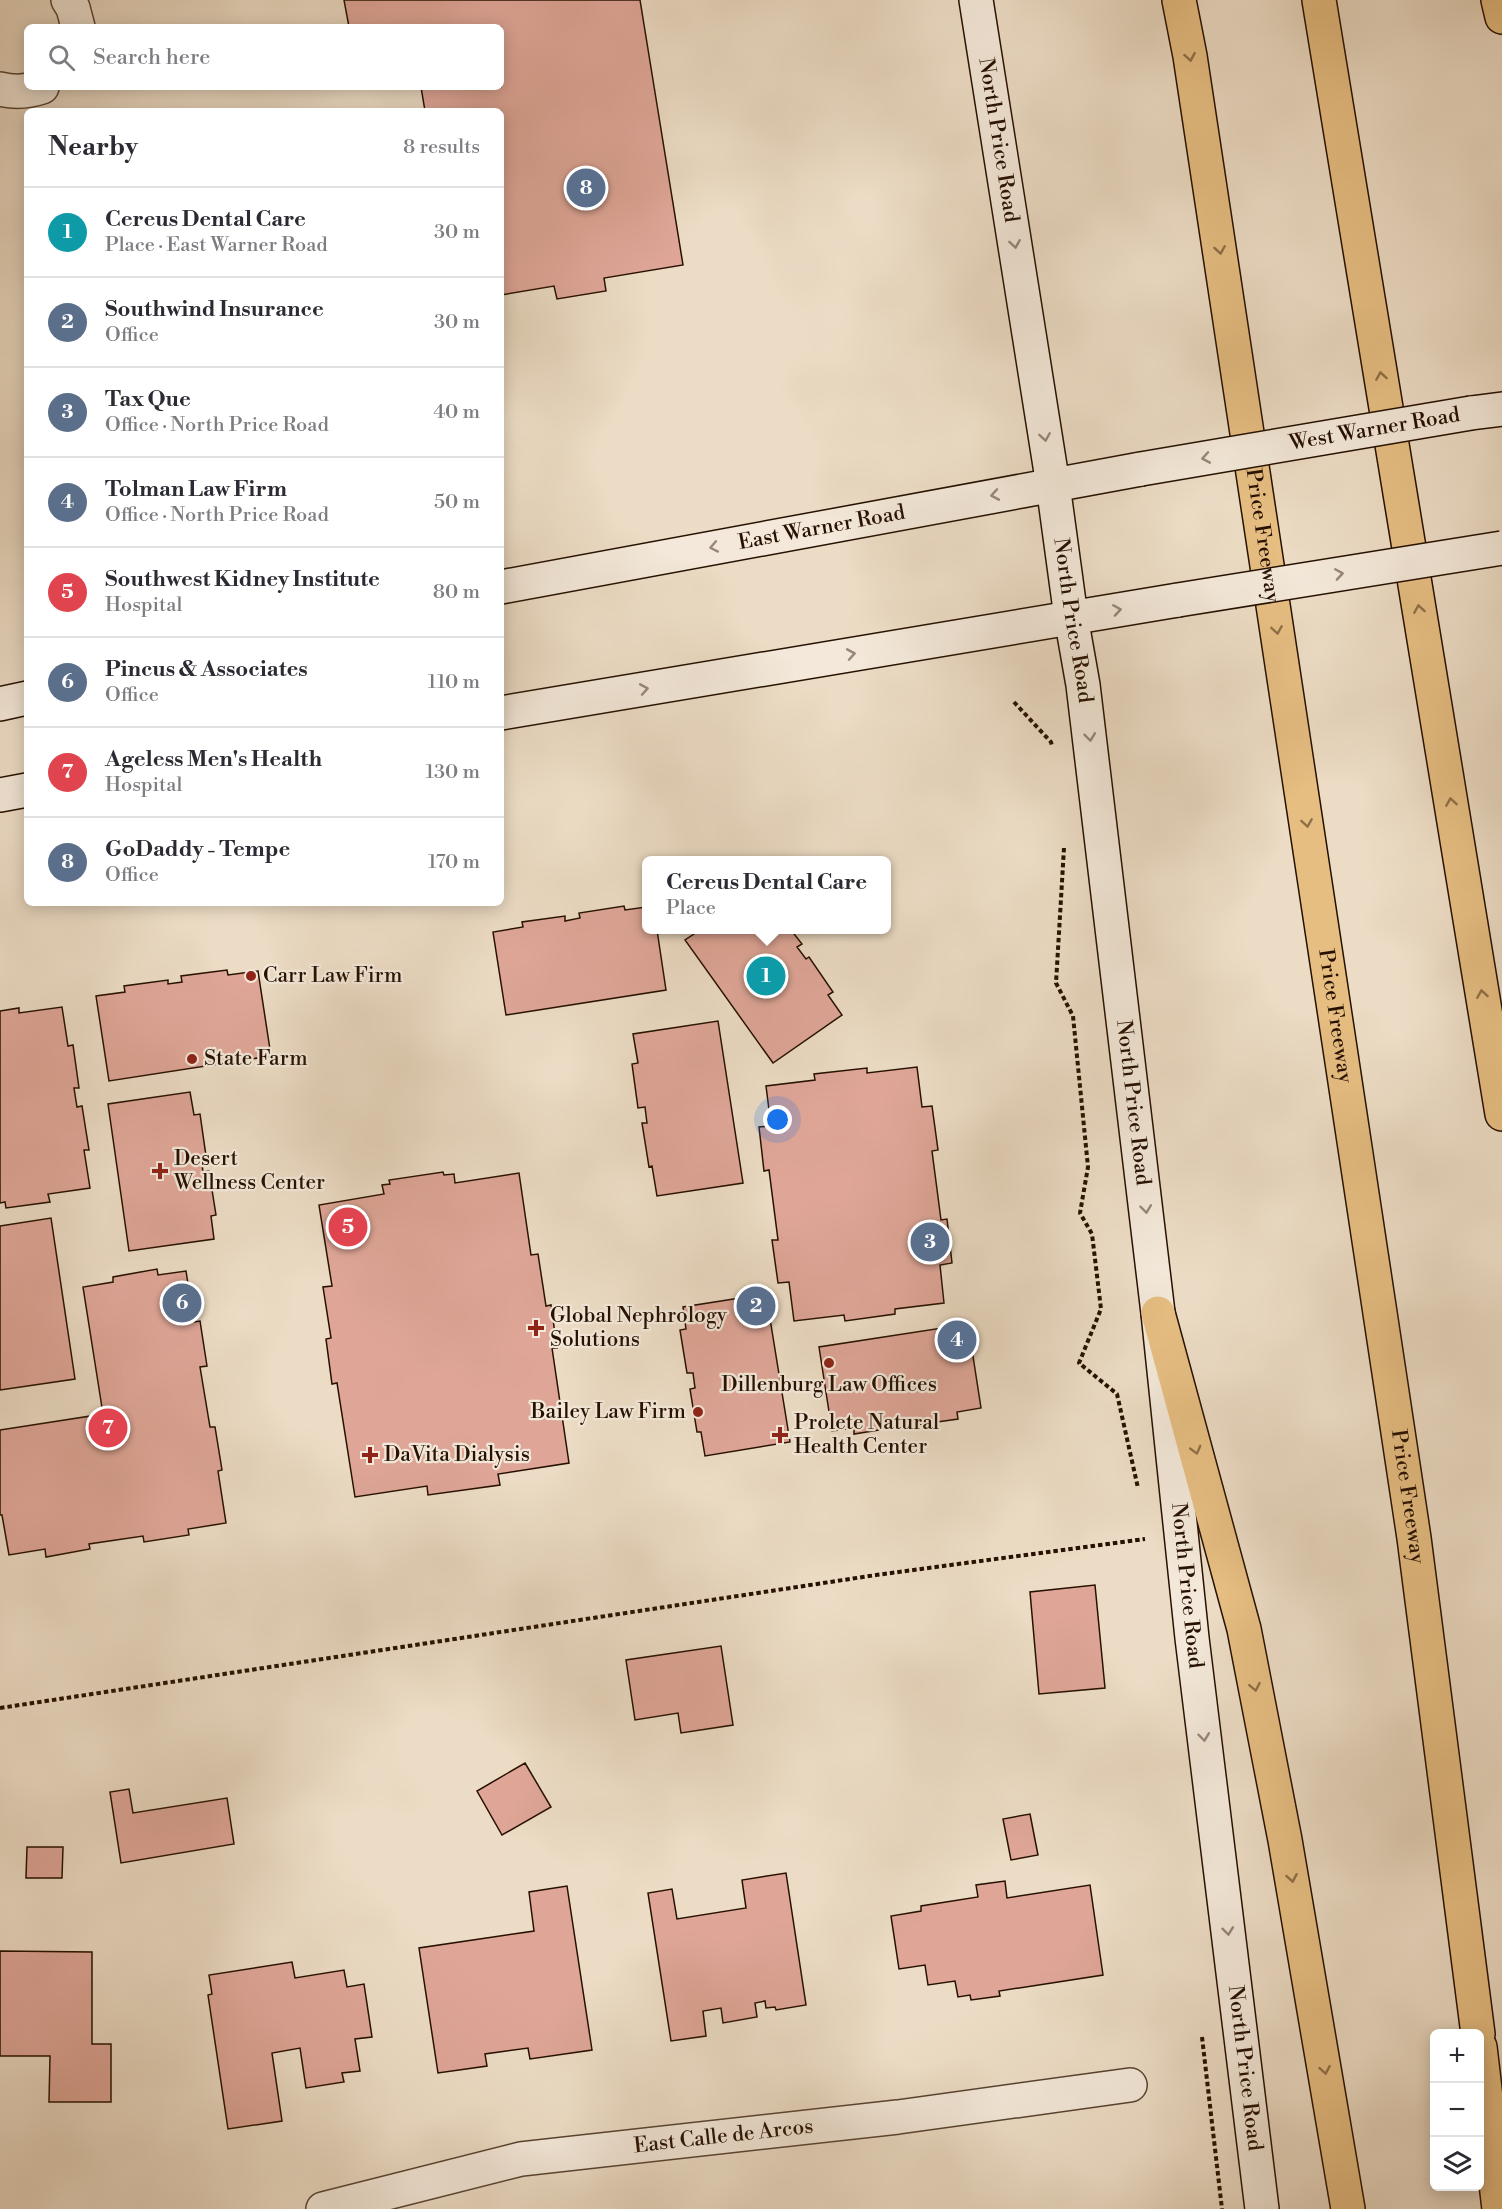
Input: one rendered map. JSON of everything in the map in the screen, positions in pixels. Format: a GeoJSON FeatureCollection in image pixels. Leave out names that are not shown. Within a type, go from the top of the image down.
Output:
{"type":"FeatureCollection","features":[{"type":"Feature","properties":{"kind":"highway","name":"Price Freeway"},"geometry":{"type":"LineString","coordinates":[[1179,0],[1190,56],[1376,1283],[1415,1550],[1477,2029]]}},
{"type":"Feature","properties":{"kind":"highway"},"geometry":{"type":"LineString","coordinates":[[1319,0],[1502,1114]]}},
{"type":"Feature","properties":{"kind":"highway"},"geometry":{"type":"LineString","coordinates":[[1498,0],[1502,17]]}},
{"type":"Feature","properties":{"kind":"highway"},"geometry":{"type":"LineString","coordinates":[[1158,1313],[1244,1629],[1285,1840],[1348,2209]]}},
{"type":"Feature","properties":{"kind":"highway"},"geometry":{"type":"LineString","coordinates":[[1483,2083],[1499,2209]]}},
{"type":"Feature","properties":{"kind":"main road"},"geometry":{"type":"LineString","coordinates":[[68,0],[73,8],[77,24]]}},
{"type":"Feature","properties":{"kind":"main road","name":"North Price Road"},"geometry":{"type":"LineString","coordinates":[[976,0],[1083,685],[1158,1313],[1192,1638],[1262,2209]]}},
{"type":"Feature","properties":{"kind":"main road","name":"West Warner Road"},"geometry":{"type":"LineString","coordinates":[[1141,469],[1495,410]]}},
{"type":"Feature","properties":{"kind":"main road","name":"East Warner Road"},"geometry":{"type":"LineString","coordinates":[[504,586],[1141,469]]}},
{"type":"Feature","properties":{"kind":"main road"},"geometry":{"type":"LineString","coordinates":[[504,712],[1071,617],[1502,548]]}},
{"type":"Feature","properties":{"kind":"main road"},"geometry":{"type":"LineString","coordinates":[[0,704],[24,699]]}},
{"type":"Feature","properties":{"kind":"main road"},"geometry":{"type":"LineString","coordinates":[[0,795],[24,791]]}},
{"type":"Feature","properties":{"kind":"main road","name":"East Calle de Arcos"},"geometry":{"type":"LineString","coordinates":[[323,2209],[521,2158],[898,2117],[1130,2085]]}},
{"type":"Feature","properties":{"kind":"path"},"geometry":{"type":"LineString","coordinates":[[1014,702],[1051,742],[1053,752]]}},
{"type":"Feature","properties":{"kind":"path"},"geometry":{"type":"LineString","coordinates":[[1065,837],[1056,983],[1073,1016],[1088,1167],[1080,1213],[1092,1234],[1101,1309],[1079,1363],[1117,1394],[1138,1490]]}},
{"type":"Feature","properties":{"kind":"path"},"geometry":{"type":"LineString","coordinates":[[1144,1529],[1146,1551]]}},
{"type":"Feature","properties":{"kind":"path"},"geometry":{"type":"LineString","coordinates":[[0,1708],[876,1575],[1145,1539]]}},
{"type":"Feature","properties":{"kind":"path"},"geometry":{"type":"LineString","coordinates":[[1202,2033],[1222,2209]]}},
{"type":"Feature","properties":{"kind":"building"},"geometry":{"type":"Polygon","coordinates":[[[344,0],[640,0],[683,265],[604,278],[606,291],[557,299],[554,286],[504,294],[504,108],[424,108],[422,90],[504,90],[504,24],[348,24],[344,0]]]}},
{"type":"Feature","properties":{"kind":"building"},"geometry":{"type":"Polygon","coordinates":[[[624,906],[625,910],[642,908],[642,934],[658,934],[666,990],[506,1015],[493,932],[523,927],[522,922],[565,916],[565,921],[580,918],[579,913],[624,906]]]}},
{"type":"Feature","properties":{"kind":"building"},"geometry":{"type":"Polygon","coordinates":[[[694,934],[794,934],[802,944],[797,947],[806,959],[809,957],[833,992],[828,995],[842,1015],[773,1063],[685,940],[694,934]]]}},
{"type":"Feature","properties":{"kind":"building"},"geometry":{"type":"Polygon","coordinates":[[[227,970],[228,975],[258,971],[271,1056],[109,1081],[96,996],[125,992],[124,986],[168,980],[168,984],[182,982],[181,976],[227,970]]]}},
{"type":"Feature","properties":{"kind":"building"},"geometry":{"type":"Polygon","coordinates":[[[62,1007],[68,1046],[73,1045],[79,1088],[74,1088],[77,1107],[82,1106],[89,1150],[84,1150],[90,1188],[48,1194],[50,1202],[6,1208],[5,1202],[0,1203],[0,1011],[19,1008],[19,1013],[62,1007]]]}},
{"type":"Feature","properties":{"kind":"building"},"geometry":{"type":"Polygon","coordinates":[[[718,1021],[743,1183],[657,1196],[652,1166],[649,1167],[642,1123],[647,1123],[645,1107],[638,1108],[632,1064],[638,1063],[633,1034],[718,1021]]]}},
{"type":"Feature","properties":{"kind":"building"},"geometry":{"type":"Polygon","coordinates":[[[917,1067],[922,1107],[932,1106],[938,1150],[932,1151],[941,1220],[947,1219],[952,1263],[940,1265],[944,1303],[895,1309],[895,1314],[845,1321],[844,1315],[794,1321],[789,1282],[778,1283],[772,1240],[778,1240],[769,1170],[764,1171],[759,1127],[771,1126],[766,1086],[815,1080],[814,1074],[867,1068],[867,1073],[917,1067]]]}},
{"type":"Feature","properties":{"kind":"building","name":"Desert Wellness Center"},"geometry":{"type":"Polygon","coordinates":[[[190,1092],[194,1115],[200,1114],[206,1156],[201,1157],[203,1172],[209,1171],[216,1215],[211,1216],[214,1239],[129,1251],[108,1104],[190,1092]]]}},
{"type":"Feature","properties":{"kind":"building"},"geometry":{"type":"Polygon","coordinates":[[[443,1172],[444,1175],[454,1174],[455,1183],[519,1173],[531,1255],[538,1254],[546,1306],[551,1305],[557,1348],[552,1348],[569,1463],[498,1474],[500,1485],[428,1495],[427,1486],[355,1497],[337,1383],[332,1384],[326,1339],[331,1338],[323,1287],[332,1286],[319,1205],[384,1194],[382,1185],[390,1184],[389,1180],[443,1172]]]}},
{"type":"Feature","properties":{"kind":"building"},"geometry":{"type":"Polygon","coordinates":[[[51,1218],[75,1379],[0,1390],[0,1226],[51,1218]]]}},
{"type":"Feature","properties":{"kind":"building"},"geometry":{"type":"Polygon","coordinates":[[[157,1269],[158,1275],[186,1271],[194,1322],[200,1321],[207,1366],[200,1367],[210,1427],[215,1427],[222,1470],[218,1471],[226,1523],[188,1529],[189,1535],[144,1542],[143,1536],[89,1544],[90,1549],[46,1557],[45,1549],[9,1555],[2,1515],[0,1515],[0,1430],[103,1414],[83,1287],[113,1282],[113,1277],[157,1269]]]}},
{"type":"Feature","properties":{"kind":"building"},"geometry":{"type":"Polygon","coordinates":[[[766,1294],[790,1442],[705,1456],[701,1432],[697,1432],[690,1389],[695,1388],[693,1373],[687,1373],[680,1330],[686,1329],[683,1307],[766,1294]]]}},
{"type":"Feature","properties":{"kind":"building"},"geometry":{"type":"Polygon","coordinates":[[[968,1324],[981,1408],[957,1412],[958,1419],[916,1425],[914,1419],[897,1421],[898,1427],[854,1434],[854,1428],[832,1431],[819,1347],[968,1324]]]}},
{"type":"Feature","properties":{"kind":"building"},"geometry":{"type":"Polygon","coordinates":[[[1095,1585],[1105,1688],[1039,1694],[1030,1592],[1095,1585]]]}},
{"type":"Feature","properties":{"kind":"building"},"geometry":{"type":"Polygon","coordinates":[[[721,1646],[733,1725],[681,1733],[678,1713],[635,1720],[626,1660],[721,1646]]]}},
{"type":"Feature","properties":{"kind":"building"},"geometry":{"type":"Polygon","coordinates":[[[525,1763],[551,1807],[502,1835],[477,1791],[525,1763]]]}},
{"type":"Feature","properties":{"kind":"building"},"geometry":{"type":"Polygon","coordinates":[[[129,1789],[133,1813],[227,1798],[234,1844],[121,1863],[110,1792],[129,1789]]]}},
{"type":"Feature","properties":{"kind":"building"},"geometry":{"type":"Polygon","coordinates":[[[1030,1814],[1038,1855],[1011,1860],[1003,1819],[1030,1814]]]}},
{"type":"Feature","properties":{"kind":"building"},"geometry":{"type":"Polygon","coordinates":[[[27,1847],[63,1847],[62,1878],[26,1878],[27,1847]]]}},
{"type":"Feature","properties":{"kind":"building"},"geometry":{"type":"Polygon","coordinates":[[[786,1873],[806,2005],[776,2010],[775,2007],[766,2008],[765,2001],[755,2003],[757,2017],[723,2023],[721,2008],[703,2011],[706,2036],[671,2041],[648,1893],[672,1889],[677,1919],[746,1908],[742,1880],[786,1873]]]}},
{"type":"Feature","properties":{"kind":"building"},"geometry":{"type":"Polygon","coordinates":[[[1005,1881],[1007,1898],[1090,1885],[1103,1975],[999,1991],[1000,1996],[971,2000],[970,1995],[958,1997],[955,1981],[928,1985],[925,1965],[899,1969],[891,1916],[921,1911],[921,1906],[978,1897],[976,1885],[1005,1881]]]}},
{"type":"Feature","properties":{"kind":"building"},"geometry":{"type":"Polygon","coordinates":[[[567,1886],[592,2050],[530,2059],[528,2048],[485,2054],[487,2066],[438,2073],[419,1948],[534,1931],[529,1892],[567,1886]]]}},
{"type":"Feature","properties":{"kind":"building"},"geometry":{"type":"Polygon","coordinates":[[[0,1951],[92,1952],[92,2044],[111,2044],[111,2102],[49,2102],[50,2056],[0,2056],[0,1951]]]}},
{"type":"Feature","properties":{"kind":"building"},"geometry":{"type":"Polygon","coordinates":[[[292,1962],[295,1978],[344,1970],[347,1987],[364,1984],[372,2037],[355,2039],[360,2071],[342,2073],[344,2082],[306,2088],[300,2048],[272,2053],[282,2121],[228,2129],[208,1995],[212,1994],[209,1975],[292,1962]]]}},
{"type":"Feature","properties":{"kind":"place","name":"GoDaddy - Tempe"},"geometry":{"type":"Point","coordinates":[586,188]}},
{"type":"Feature","properties":{"kind":"place","name":"Carr Law Firm"},"geometry":{"type":"Point","coordinates":[251,976]}},
{"type":"Feature","properties":{"kind":"place","name":"Cereus Dental Care"},"geometry":{"type":"Point","coordinates":[766,976]}},
{"type":"Feature","properties":{"kind":"place","name":"State Farm"},"geometry":{"type":"Point","coordinates":[192,1059]}},
{"type":"Feature","properties":{"kind":"place","name":"Desert Wellness Center"},"geometry":{"type":"Point","coordinates":[160,1171]}},
{"type":"Feature","properties":{"kind":"place","name":"Southwest Kidney Institute"},"geometry":{"type":"Point","coordinates":[348,1227]}},
{"type":"Feature","properties":{"kind":"place","name":"Tax Que"},"geometry":{"type":"Point","coordinates":[930,1242]}},
{"type":"Feature","properties":{"kind":"place","name":"Pincus & Associates"},"geometry":{"type":"Point","coordinates":[182,1303]}},
{"type":"Feature","properties":{"kind":"place","name":"Southwind Insurance"},"geometry":{"type":"Point","coordinates":[756,1306]}},
{"type":"Feature","properties":{"kind":"place","name":"Global Nephrology Solutions"},"geometry":{"type":"Point","coordinates":[536,1328]}},
{"type":"Feature","properties":{"kind":"place","name":"Tolman Law Firm"},"geometry":{"type":"Point","coordinates":[957,1340]}},
{"type":"Feature","properties":{"kind":"place","name":"Dillenburg Law Offices"},"geometry":{"type":"Point","coordinates":[829,1363]}},
{"type":"Feature","properties":{"kind":"place","name":"Bailey Law Firm"},"geometry":{"type":"Point","coordinates":[698,1412]}},
{"type":"Feature","properties":{"kind":"place","name":"Ageless Men's Health"},"geometry":{"type":"Point","coordinates":[108,1428]}},
{"type":"Feature","properties":{"kind":"place","name":"Prolete Natural Health Center"},"geometry":{"type":"Point","coordinates":[780,1435]}},
{"type":"Feature","properties":{"kind":"place","name":"DaVita Dialysis"},"geometry":{"type":"Point","coordinates":[370,1455]}}]}
